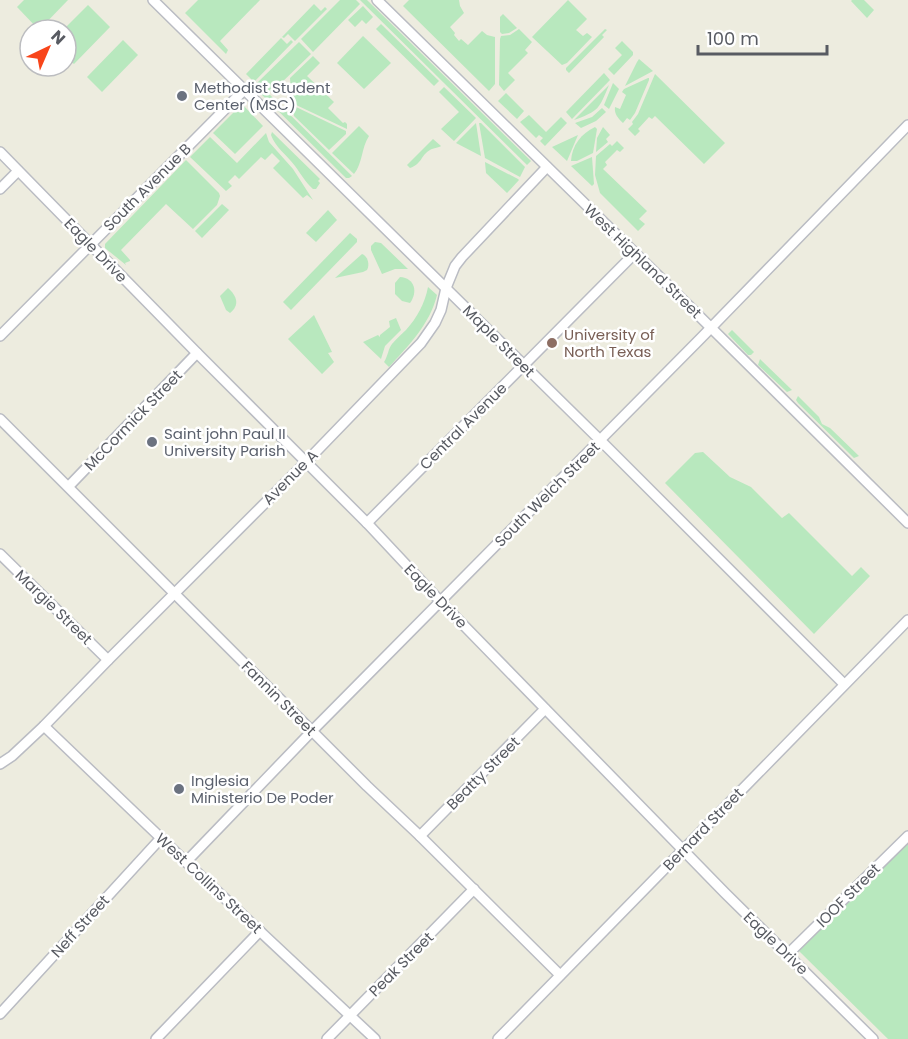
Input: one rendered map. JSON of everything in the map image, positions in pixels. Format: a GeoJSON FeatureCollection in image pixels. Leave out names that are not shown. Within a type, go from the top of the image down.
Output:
{"type":"FeatureCollection","features":[{"type":"Feature","properties":{"kind":"street","name":"Maple Street"},"geometry":{"type":"LineString","coordinates":[[153,0],[844,684]]}},
{"type":"Feature","properties":{"kind":"street","name":"West Highland Street"},"geometry":{"type":"LineString","coordinates":[[377,0],[908,523]]}},
{"type":"Feature","properties":{"kind":"street","name":"South Avenue B"},"geometry":{"type":"LineString","coordinates":[[0,336],[244,90]]}},
{"type":"Feature","properties":{"kind":"street","name":"South Welch Street"},"geometry":{"type":"LineString","coordinates":[[186,862],[908,125]]}},
{"type":"Feature","properties":{"kind":"street","name":"Eagle Drive"},"geometry":{"type":"LineString","coordinates":[[0,152],[367,523],[682,850],[873,1039]]}},
{"type":"Feature","properties":{"kind":"street","name":"Avenue A"},"geometry":{"type":"LineString","coordinates":[[0,764],[44,726],[421,343],[441,310],[446,288],[455,266],[548,167]]}},
{"type":"Feature","properties":{"kind":"street"},"geometry":{"type":"LineString","coordinates":[[0,189],[18,171]]}},
{"type":"Feature","properties":{"kind":"street","name":"Central Avenue"},"geometry":{"type":"LineString","coordinates":[[367,523],[635,253]]}},
{"type":"Feature","properties":{"kind":"street","name":"McCormick Street"},"geometry":{"type":"LineString","coordinates":[[69,486],[197,353]]}},
{"type":"Feature","properties":{"kind":"street","name":"Fannin Street"},"geometry":{"type":"LineString","coordinates":[[0,419],[560,975]]}},
{"type":"Feature","properties":{"kind":"street","name":"Margie Street"},"geometry":{"type":"LineString","coordinates":[[0,554],[108,660]]}},
{"type":"Feature","properties":{"kind":"street","name":"Bernard Street"},"geometry":{"type":"LineString","coordinates":[[498,1039],[908,620]]}},
{"type":"Feature","properties":{"kind":"street","name":"Beatty Street"},"geometry":{"type":"LineString","coordinates":[[420,836],[545,710]]}},
{"type":"Feature","properties":{"kind":"street","name":"West Collins Street"},"geometry":{"type":"LineString","coordinates":[[44,726],[375,1039]]}},
{"type":"Feature","properties":{"kind":"street","name":"IOOF Street"},"geometry":{"type":"LineString","coordinates":[[788,955],[908,836]]}},
{"type":"Feature","properties":{"kind":"street","name":"Neff Street"},"geometry":{"type":"LineString","coordinates":[[0,1014],[161,837]]}},
{"type":"Feature","properties":{"kind":"street","name":"Peak Street"},"geometry":{"type":"LineString","coordinates":[[327,1039],[474,889]]}},
{"type":"Feature","properties":{"kind":"street"},"geometry":{"type":"LineString","coordinates":[[156,1039],[260,931]]}},
{"type":"Feature","properties":{"kind":"green space"},"geometry":{"type":"Polygon","coordinates":[[[24,0],[68,0],[51,18],[28,18],[17,7],[24,0]]]}},
{"type":"Feature","properties":{"kind":"green space"},"geometry":{"type":"Polygon","coordinates":[[[198,0],[260,0],[220,41],[228,50],[226,54],[185,13],[198,0]]]}},
{"type":"Feature","properties":{"kind":"green space"},"geometry":{"type":"Polygon","coordinates":[[[340,0],[356,0],[360,4],[313,52],[301,39],[340,0]]]}},
{"type":"Feature","properties":{"kind":"green space"},"geometry":{"type":"Polygon","coordinates":[[[360,0],[367,0],[531,161],[527,165],[360,0]]]}},
{"type":"Feature","properties":{"kind":"green space"},"geometry":{"type":"Polygon","coordinates":[[[409,0],[459,0],[464,13],[450,27],[459,41],[461,39],[468,45],[482,31],[495,37],[495,84],[489,91],[403,6],[409,0]]]}},
{"type":"Feature","properties":{"kind":"green space"},"geometry":{"type":"Polygon","coordinates":[[[568,0],[587,19],[576,30],[583,36],[587,33],[592,37],[567,63],[562,65],[532,37],[568,0]]]}},
{"type":"Feature","properties":{"kind":"green space"},"geometry":{"type":"Polygon","coordinates":[[[852,0],[864,0],[874,10],[867,18],[852,0]]]}},
{"type":"Feature","properties":{"kind":"green space"},"geometry":{"type":"Polygon","coordinates":[[[314,4],[321,11],[325,7],[327,9],[295,41],[288,34],[282,37],[314,4]]]}},
{"type":"Feature","properties":{"kind":"green space"},"geometry":{"type":"Polygon","coordinates":[[[88,5],[110,27],[78,60],[78,18],[75,18],[88,5]]]}},
{"type":"Feature","properties":{"kind":"green space"},"geometry":{"type":"Polygon","coordinates":[[[363,6],[373,17],[366,24],[362,20],[355,27],[348,20],[363,6]]]}},
{"type":"Feature","properties":{"kind":"green space"},"geometry":{"type":"Polygon","coordinates":[[[503,14],[517,28],[502,34],[500,17],[503,14]]]}},
{"type":"Feature","properties":{"kind":"green space"},"geometry":{"type":"Polygon","coordinates":[[[381,24],[439,81],[434,86],[376,29],[381,24]]]}},
{"type":"Feature","properties":{"kind":"green space"},"geometry":{"type":"Polygon","coordinates":[[[519,29],[532,42],[525,50],[528,53],[508,73],[515,80],[504,91],[499,85],[500,39],[501,36],[510,35],[519,29]]]}},
{"type":"Feature","properties":{"kind":"green space"},"geometry":{"type":"Polygon","coordinates":[[[605,29],[607,30],[602,35],[604,37],[569,73],[566,68],[605,29]]]}},
{"type":"Feature","properties":{"kind":"green space"},"geometry":{"type":"Polygon","coordinates":[[[363,36],[391,63],[364,89],[337,63],[363,36]]]}},
{"type":"Feature","properties":{"kind":"green space"},"geometry":{"type":"Polygon","coordinates":[[[281,38],[287,44],[291,40],[293,42],[254,82],[246,74],[281,38]]]}},
{"type":"Feature","properties":{"kind":"green space"},"geometry":{"type":"Polygon","coordinates":[[[123,40],[138,55],[102,92],[87,77],[123,40]]]}},
{"type":"Feature","properties":{"kind":"green space"},"geometry":{"type":"Polygon","coordinates":[[[622,41],[633,52],[633,55],[614,75],[608,69],[622,55],[615,48],[622,41]]]}},
{"type":"Feature","properties":{"kind":"green space"},"geometry":{"type":"Polygon","coordinates":[[[299,42],[311,54],[274,90],[268,91],[256,84],[299,42]]]}},
{"type":"Feature","properties":{"kind":"green space"},"geometry":{"type":"Polygon","coordinates":[[[313,56],[320,63],[307,76],[334,102],[328,108],[343,123],[347,124],[347,129],[292,102],[290,78],[313,56]]]}},
{"type":"Feature","properties":{"kind":"green space"},"geometry":{"type":"Polygon","coordinates":[[[639,59],[653,71],[625,86],[637,62],[639,59]]]}},
{"type":"Feature","properties":{"kind":"green space"},"geometry":{"type":"Polygon","coordinates":[[[604,73],[610,80],[572,119],[566,112],[604,73]]]}},
{"type":"Feature","properties":{"kind":"green space"},"geometry":{"type":"Polygon","coordinates":[[[655,74],[725,143],[704,164],[655,116],[652,119],[649,117],[635,136],[628,129],[638,114],[655,74]]]}},
{"type":"Feature","properties":{"kind":"green space"},"geometry":{"type":"Polygon","coordinates":[[[649,78],[635,113],[630,120],[627,118],[623,123],[615,109],[615,107],[620,109],[626,95],[622,92],[649,78]]]}},
{"type":"Feature","properties":{"kind":"green space"},"geometry":{"type":"Polygon","coordinates":[[[613,83],[619,89],[609,109],[604,105],[613,83]]]}},
{"type":"Feature","properties":{"kind":"green space"},"geometry":{"type":"Polygon","coordinates":[[[609,85],[597,108],[574,120],[609,85]]]}},
{"type":"Feature","properties":{"kind":"green space"},"geometry":{"type":"Polygon","coordinates":[[[255,86],[268,93],[352,176],[346,178],[255,86]]]}},
{"type":"Feature","properties":{"kind":"green space"},"geometry":{"type":"Polygon","coordinates":[[[444,87],[476,118],[454,141],[441,129],[459,112],[439,92],[444,87]]]}},
{"type":"Feature","properties":{"kind":"green space"},"geometry":{"type":"Polygon","coordinates":[[[506,93],[524,111],[517,119],[498,101],[506,93]]]}},
{"type":"Feature","properties":{"kind":"green space"},"geometry":{"type":"Polygon","coordinates":[[[242,104],[263,126],[235,154],[213,133],[242,104]]]}},
{"type":"Feature","properties":{"kind":"green space"},"geometry":{"type":"Polygon","coordinates":[[[294,106],[346,131],[346,134],[329,150],[294,116],[294,106]]]}},
{"type":"Feature","properties":{"kind":"green space"},"geometry":{"type":"Polygon","coordinates":[[[602,108],[606,112],[596,121],[581,128],[575,123],[592,117],[602,108]]]}},
{"type":"Feature","properties":{"kind":"green space"},"geometry":{"type":"Polygon","coordinates":[[[529,115],[546,132],[561,117],[567,123],[545,146],[540,141],[543,138],[539,135],[536,138],[520,122],[529,115]]]}},
{"type":"Feature","properties":{"kind":"green space"},"geometry":{"type":"Polygon","coordinates":[[[476,123],[481,156],[456,143],[476,123]]]}},
{"type":"Feature","properties":{"kind":"green space"},"geometry":{"type":"Polygon","coordinates":[[[479,123],[525,167],[520,177],[485,158],[479,123]]]}},
{"type":"Feature","properties":{"kind":"green space"},"geometry":{"type":"Polygon","coordinates":[[[359,126],[369,136],[354,174],[332,153],[359,126]]]}},
{"type":"Feature","properties":{"kind":"green space"},"geometry":{"type":"Polygon","coordinates":[[[595,127],[597,129],[593,153],[577,161],[571,161],[578,141],[595,127]]]}},
{"type":"Feature","properties":{"kind":"green space"},"geometry":{"type":"Polygon","coordinates":[[[603,127],[610,135],[606,139],[608,142],[596,152],[597,138],[603,127]]]}},
{"type":"Feature","properties":{"kind":"green space"},"geometry":{"type":"Polygon","coordinates":[[[272,132],[320,179],[316,189],[308,184],[278,147],[271,135],[272,132]]]}},
{"type":"Feature","properties":{"kind":"green space"},"geometry":{"type":"Polygon","coordinates":[[[266,133],[269,142],[293,169],[313,200],[307,195],[303,198],[273,168],[280,161],[272,153],[265,160],[261,157],[239,179],[235,175],[228,182],[232,186],[226,191],[190,157],[210,137],[237,163],[266,133]]]}},
{"type":"Feature","properties":{"kind":"green space"},"geometry":{"type":"Polygon","coordinates":[[[578,135],[567,161],[552,147],[578,135]]]}},
{"type":"Feature","properties":{"kind":"green space"},"geometry":{"type":"Polygon","coordinates":[[[433,139],[441,146],[427,152],[417,164],[410,168],[407,165],[433,139]]]}},
{"type":"Feature","properties":{"kind":"green space"},"geometry":{"type":"Polygon","coordinates":[[[617,141],[624,148],[620,152],[617,150],[605,162],[607,165],[603,169],[647,211],[639,219],[645,224],[638,231],[600,193],[595,175],[596,156],[617,141]]]}},
{"type":"Feature","properties":{"kind":"green space"},"geometry":{"type":"Polygon","coordinates":[[[592,157],[594,184],[592,186],[571,166],[592,157]]]}},
{"type":"Feature","properties":{"kind":"green space"},"geometry":{"type":"Polygon","coordinates":[[[186,160],[219,193],[217,205],[193,229],[166,204],[121,250],[130,260],[125,263],[126,265],[105,248],[105,244],[186,160]]]}},
{"type":"Feature","properties":{"kind":"green space"},"geometry":{"type":"Polygon","coordinates":[[[485,162],[519,180],[507,193],[486,173],[485,162]]]}},
{"type":"Feature","properties":{"kind":"green space"},"geometry":{"type":"Polygon","coordinates":[[[222,204],[229,210],[202,238],[195,231],[222,204]]]}},
{"type":"Feature","properties":{"kind":"green space"},"geometry":{"type":"Polygon","coordinates":[[[328,210],[337,220],[316,242],[306,233],[328,210]]]}},
{"type":"Feature","properties":{"kind":"green space"},"geometry":{"type":"Polygon","coordinates":[[[350,233],[357,239],[357,242],[291,310],[283,302],[350,233]]]}},
{"type":"Feature","properties":{"kind":"green space"},"geometry":{"type":"Polygon","coordinates":[[[375,242],[381,243],[408,269],[395,269],[382,274],[371,250],[375,242]]]}},
{"type":"Feature","properties":{"kind":"green space"},"geometry":{"type":"Polygon","coordinates":[[[362,254],[368,261],[367,270],[335,278],[362,254]]]}},
{"type":"Feature","properties":{"kind":"green space"},"geometry":{"type":"Polygon","coordinates":[[[400,277],[409,280],[414,286],[414,294],[410,303],[402,301],[395,294],[395,283],[400,277]]]}},
{"type":"Feature","properties":{"kind":"green space"},"geometry":{"type":"Polygon","coordinates":[[[428,287],[437,295],[434,306],[418,334],[389,367],[384,362],[390,348],[417,315],[428,287]]]}},
{"type":"Feature","properties":{"kind":"green space"},"geometry":{"type":"Polygon","coordinates":[[[228,288],[236,300],[235,307],[230,313],[226,310],[220,296],[228,288]]]}},
{"type":"Feature","properties":{"kind":"green space"},"geometry":{"type":"Polygon","coordinates":[[[314,315],[332,352],[328,353],[334,362],[322,374],[288,339],[314,315]]]}},
{"type":"Feature","properties":{"kind":"green space"},"geometry":{"type":"Polygon","coordinates":[[[396,318],[401,330],[385,346],[381,359],[363,342],[378,335],[380,337],[390,327],[389,321],[396,318]]]}},
{"type":"Feature","properties":{"kind":"green space"},"geometry":{"type":"Polygon","coordinates":[[[732,330],[754,352],[751,355],[748,355],[728,334],[732,330]]]}},
{"type":"Feature","properties":{"kind":"green space"},"geometry":{"type":"Polygon","coordinates":[[[760,359],[792,390],[787,392],[758,365],[760,359]]]}},
{"type":"Feature","properties":{"kind":"green space"},"geometry":{"type":"Polygon","coordinates":[[[798,396],[819,417],[822,424],[830,428],[859,456],[854,458],[798,403],[796,400],[798,396]]]}},
{"type":"Feature","properties":{"kind":"green space"},"geometry":{"type":"Polygon","coordinates":[[[703,452],[730,477],[751,487],[782,518],[789,513],[852,576],[861,567],[870,576],[814,634],[665,483],[695,453],[703,452]]]}},
{"type":"Feature","properties":{"kind":"green space"},"geometry":{"type":"Polygon","coordinates":[[[908,843],[908,1039],[888,1039],[799,951],[908,843]]]}},
{"type":"Feature","properties":{"kind":"place","name":"Methodist Student Center (MSC)"},"geometry":{"type":"Point","coordinates":[182,96]}},
{"type":"Feature","properties":{"kind":"place","name":"University of North Texas"},"geometry":{"type":"Point","coordinates":[552,343]}},
{"type":"Feature","properties":{"kind":"place","name":"Saint john Paul II University Parish"},"geometry":{"type":"Point","coordinates":[152,442]}},
{"type":"Feature","properties":{"kind":"place","name":"Inglesia Ministerio De Poder"},"geometry":{"type":"Point","coordinates":[179,789]}}]}
